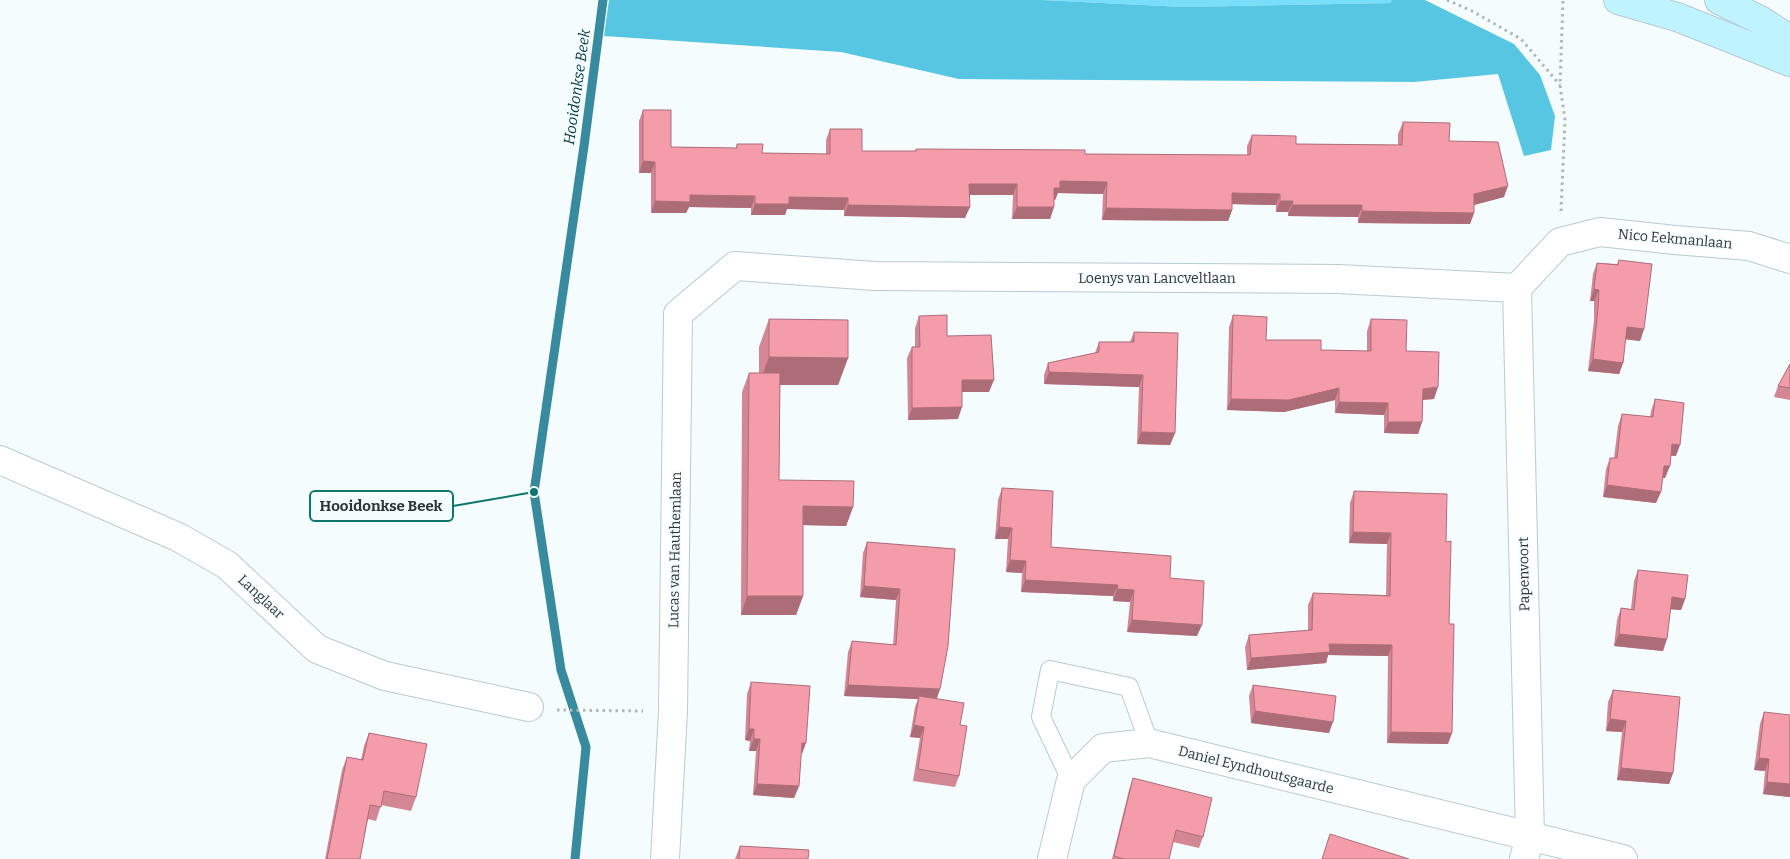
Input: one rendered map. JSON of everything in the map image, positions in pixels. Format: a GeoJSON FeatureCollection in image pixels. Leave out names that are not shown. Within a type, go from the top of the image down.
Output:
{"type":"FeatureCollection","features":[{"type":"Feature","properties":{"kind":"main road"},"geometry":{"type":"LineString","coordinates":[[1618,0],[1677,17],[1790,62]]}},
{"type":"Feature","properties":{"kind":"main road"},"geometry":{"type":"LineString","coordinates":[[1719,0],[1760,20],[1790,39]]}},
{"type":"Feature","properties":{"kind":"street","name":"Nico Eekmanlaan"},"geometry":{"type":"LineString","coordinates":[[1560,242],[1600,232],[1749,246],[1790,259]]}},
{"type":"Feature","properties":{"kind":"street"},"geometry":{"type":"LineString","coordinates":[[1517,288],[1560,242]]}},
{"type":"Feature","properties":{"kind":"street","name":"Loenys van Lancveltlaan"},"geometry":{"type":"LineString","coordinates":[[735,266],[875,276],[1337,279],[1517,288]]}},
{"type":"Feature","properties":{"kind":"street","name":"Lucas van Hauthemlaan"},"geometry":{"type":"LineString","coordinates":[[665,859],[673,711],[678,314],[735,266]]}},
{"type":"Feature","properties":{"kind":"street","name":"Papenvoort"},"geometry":{"type":"LineString","coordinates":[[1517,288],[1527,848]]}},
{"type":"Feature","properties":{"kind":"street","name":"Langlaar"},"geometry":{"type":"LineString","coordinates":[[0,460],[186,541],[227,565],[317,649],[385,676],[529,707]]}},
{"type":"Feature","properties":{"kind":"street","name":"Daniel Eyndhoutsgaarde"},"geometry":{"type":"LineString","coordinates":[[1052,859],[1072,780],[1103,748],[1149,743],[1527,848],[1623,859]]}},
{"type":"Feature","properties":{"kind":"lane"},"geometry":{"type":"LineString","coordinates":[[1072,780],[1041,718],[1050,670],[1129,687],[1149,743]]}},
{"type":"Feature","properties":{"kind":"path"},"geometry":{"type":"LineString","coordinates":[[1446,0],[1472,11],[1521,39],[1560,85]]}},
{"type":"Feature","properties":{"kind":"path"},"geometry":{"type":"LineString","coordinates":[[1560,242],[1565,120],[1560,85],[1563,0]]}},
{"type":"Feature","properties":{"kind":"path"},"geometry":{"type":"LineString","coordinates":[[566,711],[673,711]]}},
{"type":"Feature","properties":{"kind":"shaded area"},"geometry":{"type":"Polygon","coordinates":[[[609,0],[1042,0],[1184,7],[1391,3],[1392,0],[1425,0],[1514,44],[1540,75],[1555,116],[1551,150],[1524,156],[1498,74],[1414,82],[959,79],[841,52],[604,36],[609,0]]]}},
{"type":"Feature","properties":{"kind":"shaded area"},"geometry":{"type":"Polygon","coordinates":[[[1042,0],[1392,0],[1392,3],[1184,7],[1042,0]]]}},
{"type":"Feature","properties":{"kind":"building"},"geometry":{"type":"Polygon","coordinates":[[[643,110],[671,110],[671,147],[737,148],[737,144],[763,144],[762,153],[830,154],[830,129],[862,129],[862,151],[916,151],[916,149],[1085,150],[1085,154],[1250,155],[1252,135],[1296,136],[1296,144],[1402,145],[1403,122],[1450,123],[1449,141],[1498,142],[1508,186],[1474,194],[1474,213],[1362,211],[1362,205],[1292,205],[1293,201],[1280,201],[1280,194],[1232,193],[1232,210],[1106,208],[1107,182],[1060,181],[1060,188],[1054,188],[1054,207],[1017,207],[1017,184],[969,184],[970,207],[848,205],[848,198],[789,197],[789,204],[755,204],[755,196],[690,195],[690,202],[655,201],[655,162],[643,161],[643,110]]]}},
{"type":"Feature","properties":{"kind":"building"},"geometry":{"type":"Polygon","coordinates":[[[1619,260],[1652,264],[1644,329],[1627,327],[1623,363],[1593,359],[1599,290],[1594,289],[1597,263],[1618,265],[1619,260]]]}},
{"type":"Feature","properties":{"kind":"building"},"geometry":{"type":"Polygon","coordinates":[[[947,315],[947,336],[991,335],[994,380],[962,380],[962,407],[912,408],[912,347],[920,347],[919,316],[947,315]]]}},
{"type":"Feature","properties":{"kind":"building"},"geometry":{"type":"Polygon","coordinates":[[[1233,315],[1267,317],[1266,340],[1321,340],[1321,350],[1371,351],[1371,319],[1407,320],[1406,351],[1439,352],[1438,387],[1423,389],[1422,422],[1388,422],[1388,403],[1339,402],[1339,388],[1289,400],[1231,399],[1233,315]]]}},
{"type":"Feature","properties":{"kind":"building"},"geometry":{"type":"Polygon","coordinates":[[[769,319],[848,320],[848,358],[769,357],[769,319]]]}},
{"type":"Feature","properties":{"kind":"building"},"geometry":{"type":"Polygon","coordinates":[[[1134,332],[1178,333],[1175,433],[1141,432],[1143,375],[1049,372],[1048,363],[1099,352],[1099,342],[1134,342],[1134,332]]]}},
{"type":"Feature","properties":{"kind":"building"},"geometry":{"type":"Polygon","coordinates":[[[1790,364],[1790,388],[1778,386],[1790,364]]]}},
{"type":"Feature","properties":{"kind":"building"},"geometry":{"type":"Polygon","coordinates":[[[749,373],[780,373],[779,480],[854,481],[853,507],[803,506],[803,596],[747,596],[749,373]]]}},
{"type":"Feature","properties":{"kind":"building"},"geometry":{"type":"Polygon","coordinates":[[[1655,399],[1684,403],[1680,445],[1672,444],[1670,466],[1664,466],[1661,492],[1607,485],[1610,458],[1617,458],[1622,414],[1653,417],[1655,399]]]}},
{"type":"Feature","properties":{"kind":"building"},"geometry":{"type":"Polygon","coordinates":[[[1002,488],[1053,491],[1051,547],[1171,556],[1170,578],[1204,581],[1202,625],[1132,620],[1134,590],[1117,589],[1118,585],[1025,580],[1026,561],[1010,560],[1012,528],[999,527],[1002,488]]]}},
{"type":"Feature","properties":{"kind":"building"},"geometry":{"type":"Polygon","coordinates":[[[1354,491],[1447,494],[1446,542],[1451,541],[1449,624],[1454,624],[1452,733],[1391,732],[1392,645],[1329,644],[1330,652],[1251,658],[1249,635],[1312,630],[1313,593],[1390,596],[1391,533],[1353,532],[1354,491]]]}},
{"type":"Feature","properties":{"kind":"building"},"geometry":{"type":"Polygon","coordinates":[[[867,542],[955,549],[948,646],[940,689],[848,685],[852,641],[896,645],[900,589],[864,586],[867,542]]]}},
{"type":"Feature","properties":{"kind":"building"},"geometry":{"type":"Polygon","coordinates":[[[1638,570],[1688,575],[1685,599],[1672,597],[1667,639],[1619,634],[1621,608],[1634,610],[1638,570]]]}},
{"type":"Feature","properties":{"kind":"building"},"geometry":{"type":"Polygon","coordinates":[[[751,682],[810,686],[806,743],[802,743],[799,786],[757,784],[760,739],[754,739],[754,729],[749,729],[751,682]]]}},
{"type":"Feature","properties":{"kind":"building"},"geometry":{"type":"Polygon","coordinates":[[[1253,685],[1336,696],[1333,722],[1255,711],[1253,685]]]}},
{"type":"Feature","properties":{"kind":"building"},"geometry":{"type":"Polygon","coordinates":[[[1613,690],[1680,697],[1673,773],[1621,768],[1626,721],[1610,719],[1613,690]]]}},
{"type":"Feature","properties":{"kind":"building"},"geometry":{"type":"Polygon","coordinates":[[[919,696],[964,703],[960,725],[967,726],[959,776],[918,769],[924,727],[914,725],[919,696]]]}},
{"type":"Feature","properties":{"kind":"building"},"geometry":{"type":"Polygon","coordinates":[[[1764,712],[1790,715],[1790,784],[1767,782],[1769,759],[1759,758],[1764,712]]]}},
{"type":"Feature","properties":{"kind":"building"},"geometry":{"type":"Polygon","coordinates":[[[369,733],[427,744],[416,797],[384,791],[381,807],[370,805],[360,859],[327,859],[347,757],[363,760],[369,733]]]}},
{"type":"Feature","properties":{"kind":"building"},"geometry":{"type":"Polygon","coordinates":[[[1133,778],[1212,798],[1203,837],[1176,830],[1169,859],[1124,859],[1114,856],[1133,778]]]}},
{"type":"Feature","properties":{"kind":"building"},"geometry":{"type":"Polygon","coordinates":[[[1330,834],[1409,859],[1322,859],[1330,834]]]}},
{"type":"Feature","properties":{"kind":"building"},"geometry":{"type":"Polygon","coordinates":[[[740,846],[809,850],[808,859],[739,859],[740,846]]]}},
{"type":"Feature","properties":{"kind":"waterway","name":"Hooidonkse Beek"},"geometry":{"type":"LineString","coordinates":[[575,859],[586,747],[561,670],[534,492],[603,0]]}},
{"type":"Feature","properties":{"kind":"place","name":"Hooidonkse Beek"},"geometry":{"type":"Point","coordinates":[534,492]}}]}
